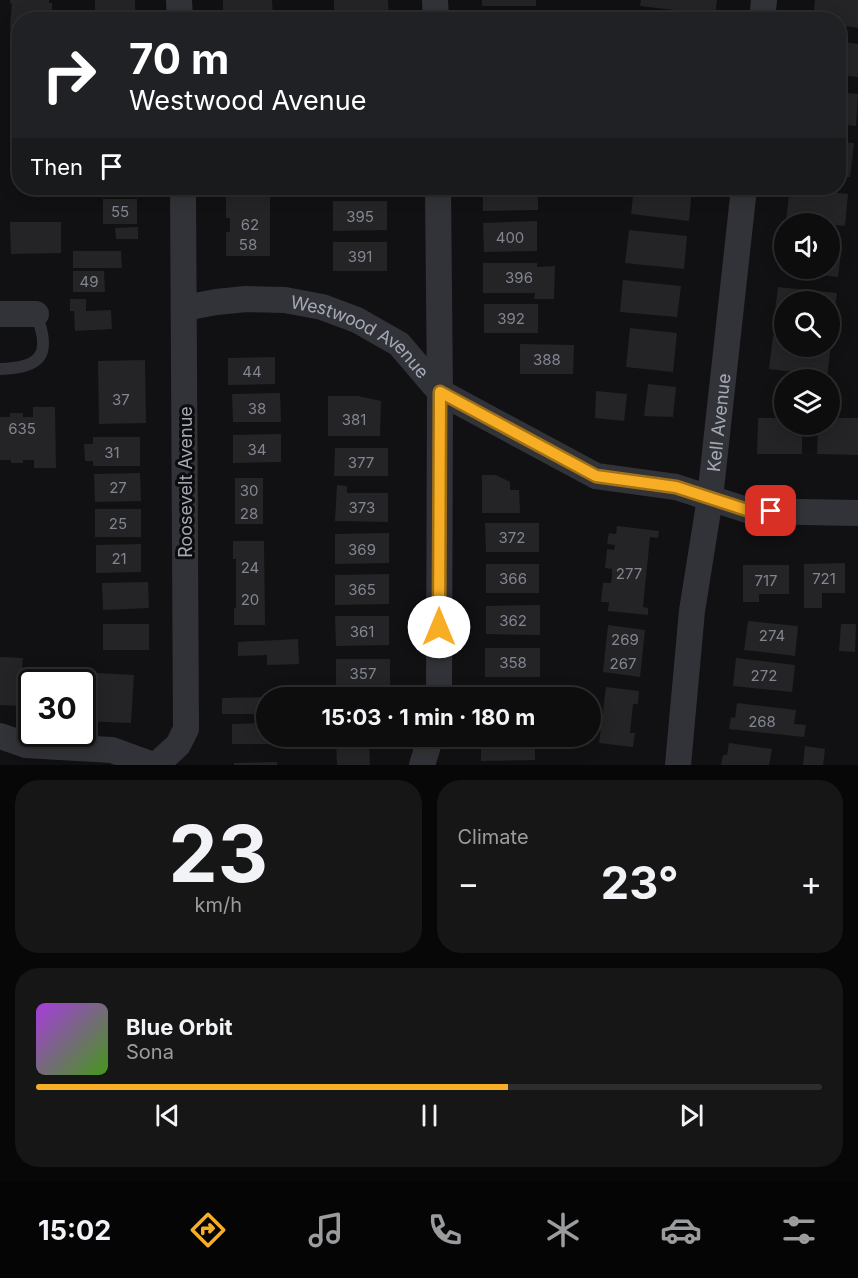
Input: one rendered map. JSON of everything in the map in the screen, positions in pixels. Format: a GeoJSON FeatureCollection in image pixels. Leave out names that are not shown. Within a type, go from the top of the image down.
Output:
{"type":"FeatureCollection","features":[{"type":"Feature","properties":{"kind":"street","name":"Roosevelt Avenue"},"geometry":{"type":"LineString","coordinates":[[155,765],[178,745],[186,729],[183,195]]}},
{"type":"Feature","properties":{"kind":"street"},"geometry":{"type":"LineString","coordinates":[[438,195],[439,687]]}},
{"type":"Feature","properties":{"kind":"street","name":"Kell Avenue"},"geometry":{"type":"LineString","coordinates":[[678,765],[692,611],[710,498],[743,195]]}},
{"type":"Feature","properties":{"kind":"street","name":"Westwood Avenue"},"geometry":{"type":"LineString","coordinates":[[185,308],[246,299],[285,300],[322,308],[357,320],[399,344],[440,392],[596,476],[676,487],[750,511],[858,513]]}},
{"type":"Feature","properties":{"kind":"street"},"geometry":{"type":"LineString","coordinates":[[0,314],[36,314]]}},
{"type":"Feature","properties":{"kind":"street"},"geometry":{"type":"LineString","coordinates":[[0,736],[26,745],[112,750],[155,765]]}},
{"type":"Feature","properties":{"kind":"street"},"geometry":{"type":"LineString","coordinates":[[422,765],[428,747]]}},
{"type":"Feature","properties":{"kind":"lane"},"geometry":{"type":"LineString","coordinates":[[0,369],[28,366],[36,361],[42,352],[42,329],[36,314]]}},
{"type":"Feature","properties":{"kind":"building"},"geometry":{"type":"Polygon","coordinates":[[[10,0],[49,0],[49,3],[52,3],[52,12],[12,12],[12,44],[10,24],[12,3],[10,4],[10,0]]]}},
{"type":"Feature","properties":{"kind":"building"},"geometry":{"type":"Polygon","coordinates":[[[95,0],[135,0],[135,12],[95,12],[95,0]]]}},
{"type":"Feature","properties":{"kind":"building"},"geometry":{"type":"Polygon","coordinates":[[[223,0],[272,0],[273,12],[223,12],[223,0]]]}},
{"type":"Feature","properties":{"kind":"building"},"geometry":{"type":"Polygon","coordinates":[[[334,0],[388,0],[389,12],[334,12],[334,0]]]}},
{"type":"Feature","properties":{"kind":"building"},"geometry":{"type":"Polygon","coordinates":[[[482,0],[536,0],[536,6],[482,6],[482,0]]]}},
{"type":"Feature","properties":{"kind":"building"},"geometry":{"type":"Polygon","coordinates":[[[641,0],[717,0],[715,12],[690,12],[640,6],[641,0]]]}},
{"type":"Feature","properties":{"kind":"building"},"geometry":{"type":"Polygon","coordinates":[[[815,0],[858,0],[858,28],[846,26],[846,12],[814,12],[815,0]]]}},
{"type":"Feature","properties":{"kind":"building"},"geometry":{"type":"Polygon","coordinates":[[[846,42],[858,44],[858,77],[846,76],[846,42]]]}},
{"type":"Feature","properties":{"kind":"building"},"geometry":{"type":"Polygon","coordinates":[[[10,44],[12,44],[12,58],[10,58],[10,44]]]}},
{"type":"Feature","properties":{"kind":"building"},"geometry":{"type":"Polygon","coordinates":[[[846,93],[858,94],[856,126],[846,125],[846,93]]]}},
{"type":"Feature","properties":{"kind":"building"},"geometry":{"type":"Polygon","coordinates":[[[846,142],[854,143],[850,177],[846,177],[846,142]]]}},
{"type":"Feature","properties":{"kind":"building"},"geometry":{"type":"Polygon","coordinates":[[[848,194],[845,226],[840,225],[840,213],[787,213],[789,195],[848,194]]]}},
{"type":"Feature","properties":{"kind":"building"},"geometry":{"type":"Polygon","coordinates":[[[270,195],[270,256],[226,256],[226,232],[230,232],[230,218],[226,218],[226,196],[270,195]]]}},
{"type":"Feature","properties":{"kind":"building"},"geometry":{"type":"Polygon","coordinates":[[[483,195],[538,195],[538,210],[483,211],[483,195]]]}},
{"type":"Feature","properties":{"kind":"building"},"geometry":{"type":"Polygon","coordinates":[[[633,195],[691,195],[689,221],[631,214],[633,195]]]}},
{"type":"Feature","properties":{"kind":"building"},"geometry":{"type":"Polygon","coordinates":[[[103,199],[137,199],[137,224],[103,224],[103,199]]]}},
{"type":"Feature","properties":{"kind":"building"},"geometry":{"type":"Polygon","coordinates":[[[333,201],[387,201],[387,230],[333,231],[333,201]]]}},
{"type":"Feature","properties":{"kind":"building"},"geometry":{"type":"Polygon","coordinates":[[[537,221],[537,251],[484,252],[483,223],[537,221]]]}},
{"type":"Feature","properties":{"kind":"building"},"geometry":{"type":"Polygon","coordinates":[[[10,222],[61,222],[61,253],[11,254],[10,222]]]}},
{"type":"Feature","properties":{"kind":"building"},"geometry":{"type":"Polygon","coordinates":[[[138,227],[138,239],[116,239],[115,228],[138,227]]]}},
{"type":"Feature","properties":{"kind":"building"},"geometry":{"type":"Polygon","coordinates":[[[629,230],[687,236],[684,269],[625,263],[629,230]]]}},
{"type":"Feature","properties":{"kind":"building"},"geometry":{"type":"Polygon","coordinates":[[[333,242],[387,242],[387,271],[333,271],[333,242]]]}},
{"type":"Feature","properties":{"kind":"building"},"geometry":{"type":"Polygon","coordinates":[[[73,251],[121,251],[122,268],[73,268],[73,251]]]}},
{"type":"Feature","properties":{"kind":"building"},"geometry":{"type":"Polygon","coordinates":[[[483,263],[537,263],[537,267],[555,266],[554,299],[534,299],[535,293],[483,293],[483,263]]]}},
{"type":"Feature","properties":{"kind":"building"},"geometry":{"type":"Polygon","coordinates":[[[73,271],[104,271],[105,292],[73,292],[73,271]]]}},
{"type":"Feature","properties":{"kind":"building"},"geometry":{"type":"Polygon","coordinates":[[[623,280],[681,286],[677,317],[620,312],[623,280]]]}},
{"type":"Feature","properties":{"kind":"building"},"geometry":{"type":"Polygon","coordinates":[[[778,287],[817,291],[778,291],[778,287]]]}},
{"type":"Feature","properties":{"kind":"building"},"geometry":{"type":"Polygon","coordinates":[[[70,299],[86,299],[86,311],[111,310],[112,329],[75,331],[74,311],[70,311],[70,299]]]}},
{"type":"Feature","properties":{"kind":"building"},"geometry":{"type":"Polygon","coordinates":[[[484,304],[538,304],[538,333],[484,333],[484,304]]]}},
{"type":"Feature","properties":{"kind":"building"},"geometry":{"type":"Polygon","coordinates":[[[630,328],[677,333],[673,372],[626,367],[630,328]]]}},
{"type":"Feature","properties":{"kind":"building"},"geometry":{"type":"Polygon","coordinates":[[[773,336],[774,357],[830,357],[828,369],[769,369],[773,336]]]}},
{"type":"Feature","properties":{"kind":"building"},"geometry":{"type":"Polygon","coordinates":[[[520,344],[574,345],[573,374],[520,374],[520,344]]]}},
{"type":"Feature","properties":{"kind":"building"},"geometry":{"type":"Polygon","coordinates":[[[275,357],[275,384],[228,385],[228,358],[275,357]]]}},
{"type":"Feature","properties":{"kind":"building"},"geometry":{"type":"Polygon","coordinates":[[[145,360],[146,423],[99,424],[98,361],[145,360]]]}},
{"type":"Feature","properties":{"kind":"building"},"geometry":{"type":"Polygon","coordinates":[[[648,384],[676,387],[673,417],[644,416],[648,384]]]}},
{"type":"Feature","properties":{"kind":"building"},"geometry":{"type":"Polygon","coordinates":[[[596,391],[627,394],[624,421],[595,418],[596,391]]]}},
{"type":"Feature","properties":{"kind":"building"},"geometry":{"type":"Polygon","coordinates":[[[280,393],[281,422],[233,422],[232,394],[280,393]]]}},
{"type":"Feature","properties":{"kind":"building"},"geometry":{"type":"Polygon","coordinates":[[[328,396],[358,396],[381,401],[380,436],[328,436],[328,396]]]}},
{"type":"Feature","properties":{"kind":"building"},"geometry":{"type":"Polygon","coordinates":[[[33,407],[55,407],[56,468],[34,468],[34,460],[11,463],[11,460],[0,460],[0,417],[10,417],[10,413],[23,413],[23,417],[33,417],[33,407]]]}},
{"type":"Feature","properties":{"kind":"building"},"geometry":{"type":"Polygon","coordinates":[[[758,418],[774,418],[774,435],[802,435],[802,454],[757,454],[758,418]]]}},
{"type":"Feature","properties":{"kind":"building"},"geometry":{"type":"Polygon","coordinates":[[[840,418],[858,418],[858,455],[817,454],[818,435],[840,435],[840,418]]]}},
{"type":"Feature","properties":{"kind":"building"},"geometry":{"type":"Polygon","coordinates":[[[281,434],[281,462],[233,463],[233,435],[281,434]]]}},
{"type":"Feature","properties":{"kind":"building"},"geometry":{"type":"Polygon","coordinates":[[[93,437],[140,437],[140,466],[93,466],[93,461],[85,461],[84,444],[93,444],[93,437]]]}},
{"type":"Feature","properties":{"kind":"building"},"geometry":{"type":"Polygon","coordinates":[[[335,448],[388,448],[388,476],[334,476],[335,448]]]}},
{"type":"Feature","properties":{"kind":"building"},"geometry":{"type":"Polygon","coordinates":[[[140,473],[141,501],[95,502],[94,474],[140,473]]]}},
{"type":"Feature","properties":{"kind":"building"},"geometry":{"type":"Polygon","coordinates":[[[482,475],[496,475],[510,482],[510,490],[519,490],[520,513],[482,513],[482,475]]]}},
{"type":"Feature","properties":{"kind":"building"},"geometry":{"type":"Polygon","coordinates":[[[235,478],[263,478],[263,524],[235,524],[235,478]]]}},
{"type":"Feature","properties":{"kind":"building"},"geometry":{"type":"Polygon","coordinates":[[[337,485],[347,486],[347,493],[388,493],[388,522],[335,521],[337,485]]]}},
{"type":"Feature","properties":{"kind":"building"},"geometry":{"type":"Polygon","coordinates":[[[95,509],[141,509],[141,537],[95,537],[95,509]]]}},
{"type":"Feature","properties":{"kind":"building"},"geometry":{"type":"Polygon","coordinates":[[[485,523],[539,523],[539,552],[486,552],[485,523]]]}},
{"type":"Feature","properties":{"kind":"building"},"geometry":{"type":"Polygon","coordinates":[[[617,526],[659,531],[658,538],[650,537],[643,607],[648,608],[648,615],[608,611],[609,602],[601,602],[603,583],[611,583],[612,577],[612,569],[605,568],[607,549],[614,550],[615,545],[607,544],[609,533],[616,534],[617,526]]]}},
{"type":"Feature","properties":{"kind":"building"},"geometry":{"type":"Polygon","coordinates":[[[389,533],[389,563],[335,564],[335,534],[389,533]]]}},
{"type":"Feature","properties":{"kind":"building"},"geometry":{"type":"Polygon","coordinates":[[[233,541],[264,541],[265,625],[234,625],[236,559],[233,559],[233,541]]]}},
{"type":"Feature","properties":{"kind":"building"},"geometry":{"type":"Polygon","coordinates":[[[141,544],[141,572],[96,573],[96,545],[141,544]]]}},
{"type":"Feature","properties":{"kind":"building"},"geometry":{"type":"Polygon","coordinates":[[[845,563],[845,593],[822,593],[822,608],[804,608],[804,564],[845,563]]]}},
{"type":"Feature","properties":{"kind":"building"},"geometry":{"type":"Polygon","coordinates":[[[486,564],[539,564],[539,593],[486,593],[486,564]]]}},
{"type":"Feature","properties":{"kind":"building"},"geometry":{"type":"Polygon","coordinates":[[[743,565],[789,565],[789,594],[759,594],[759,602],[743,602],[743,565]]]}},
{"type":"Feature","properties":{"kind":"building"},"geometry":{"type":"Polygon","coordinates":[[[389,574],[389,604],[335,605],[335,575],[389,574]]]}},
{"type":"Feature","properties":{"kind":"building"},"geometry":{"type":"Polygon","coordinates":[[[148,582],[149,608],[103,610],[102,583],[148,582]]]}},
{"type":"Feature","properties":{"kind":"building"},"geometry":{"type":"Polygon","coordinates":[[[540,605],[540,635],[486,634],[486,606],[540,605]]]}},
{"type":"Feature","properties":{"kind":"building"},"geometry":{"type":"Polygon","coordinates":[[[335,616],[389,616],[389,645],[336,646],[335,616]]]}},
{"type":"Feature","properties":{"kind":"building"},"geometry":{"type":"Polygon","coordinates":[[[748,621],[798,626],[795,656],[744,650],[748,621]]]}},
{"type":"Feature","properties":{"kind":"building"},"geometry":{"type":"Polygon","coordinates":[[[103,624],[149,624],[149,650],[103,650],[103,624]]]}},
{"type":"Feature","properties":{"kind":"building"},"geometry":{"type":"Polygon","coordinates":[[[841,624],[856,624],[855,652],[839,651],[841,624]]]}},
{"type":"Feature","properties":{"kind":"building"},"geometry":{"type":"Polygon","coordinates":[[[608,625],[645,630],[640,677],[603,672],[608,625]]]}},
{"type":"Feature","properties":{"kind":"building"},"geometry":{"type":"Polygon","coordinates":[[[298,639],[299,664],[267,665],[267,655],[238,656],[238,642],[298,639]]]}},
{"type":"Feature","properties":{"kind":"building"},"geometry":{"type":"Polygon","coordinates":[[[485,648],[540,648],[540,677],[485,677],[485,648]]]}},
{"type":"Feature","properties":{"kind":"building"},"geometry":{"type":"Polygon","coordinates":[[[0,657],[23,658],[22,669],[18,669],[18,706],[0,705],[0,657]]]}},
{"type":"Feature","properties":{"kind":"building"},"geometry":{"type":"Polygon","coordinates":[[[736,658],[795,665],[792,692],[733,686],[736,658]]]}},
{"type":"Feature","properties":{"kind":"building"},"geometry":{"type":"Polygon","coordinates":[[[336,659],[390,659],[390,687],[336,687],[336,659]]]}},
{"type":"Feature","properties":{"kind":"building"},"geometry":{"type":"Polygon","coordinates":[[[96,673],[134,675],[131,723],[96,722],[96,673]]]}},
{"type":"Feature","properties":{"kind":"building"},"geometry":{"type":"Polygon","coordinates":[[[606,687],[639,691],[638,704],[633,704],[630,733],[635,733],[633,747],[601,743],[606,687]]]}},
{"type":"Feature","properties":{"kind":"building"},"geometry":{"type":"Polygon","coordinates":[[[256,697],[256,714],[222,714],[222,698],[256,697]]]}},
{"type":"Feature","properties":{"kind":"building"},"geometry":{"type":"Polygon","coordinates":[[[737,703],[796,710],[794,724],[806,725],[804,737],[729,729],[731,717],[735,718],[737,703]]]}},
{"type":"Feature","properties":{"kind":"building"},"geometry":{"type":"Polygon","coordinates":[[[256,723],[256,744],[232,744],[232,724],[256,723]]]}},
{"type":"Feature","properties":{"kind":"building"},"geometry":{"type":"Polygon","coordinates":[[[729,743],[772,749],[769,765],[721,765],[723,755],[727,755],[729,743]]]}},
{"type":"Feature","properties":{"kind":"building"},"geometry":{"type":"Polygon","coordinates":[[[805,746],[825,749],[823,765],[803,765],[805,746]]]}},
{"type":"Feature","properties":{"kind":"building"},"geometry":{"type":"Polygon","coordinates":[[[336,747],[369,747],[370,765],[337,765],[336,747]]]}},
{"type":"Feature","properties":{"kind":"building"},"geometry":{"type":"Polygon","coordinates":[[[481,747],[535,747],[535,760],[481,761],[481,747]]]}},
{"type":"Feature","properties":{"kind":"building"},"geometry":{"type":"Polygon","coordinates":[[[277,762],[277,765],[234,765],[234,763],[277,762]]]}},
{"type":"Feature","properties":{"kind":"route"},"geometry":{"type":"LineString","coordinates":[[439,627],[440,392],[596,476],[676,487],[750,511],[771,511]]}}]}
